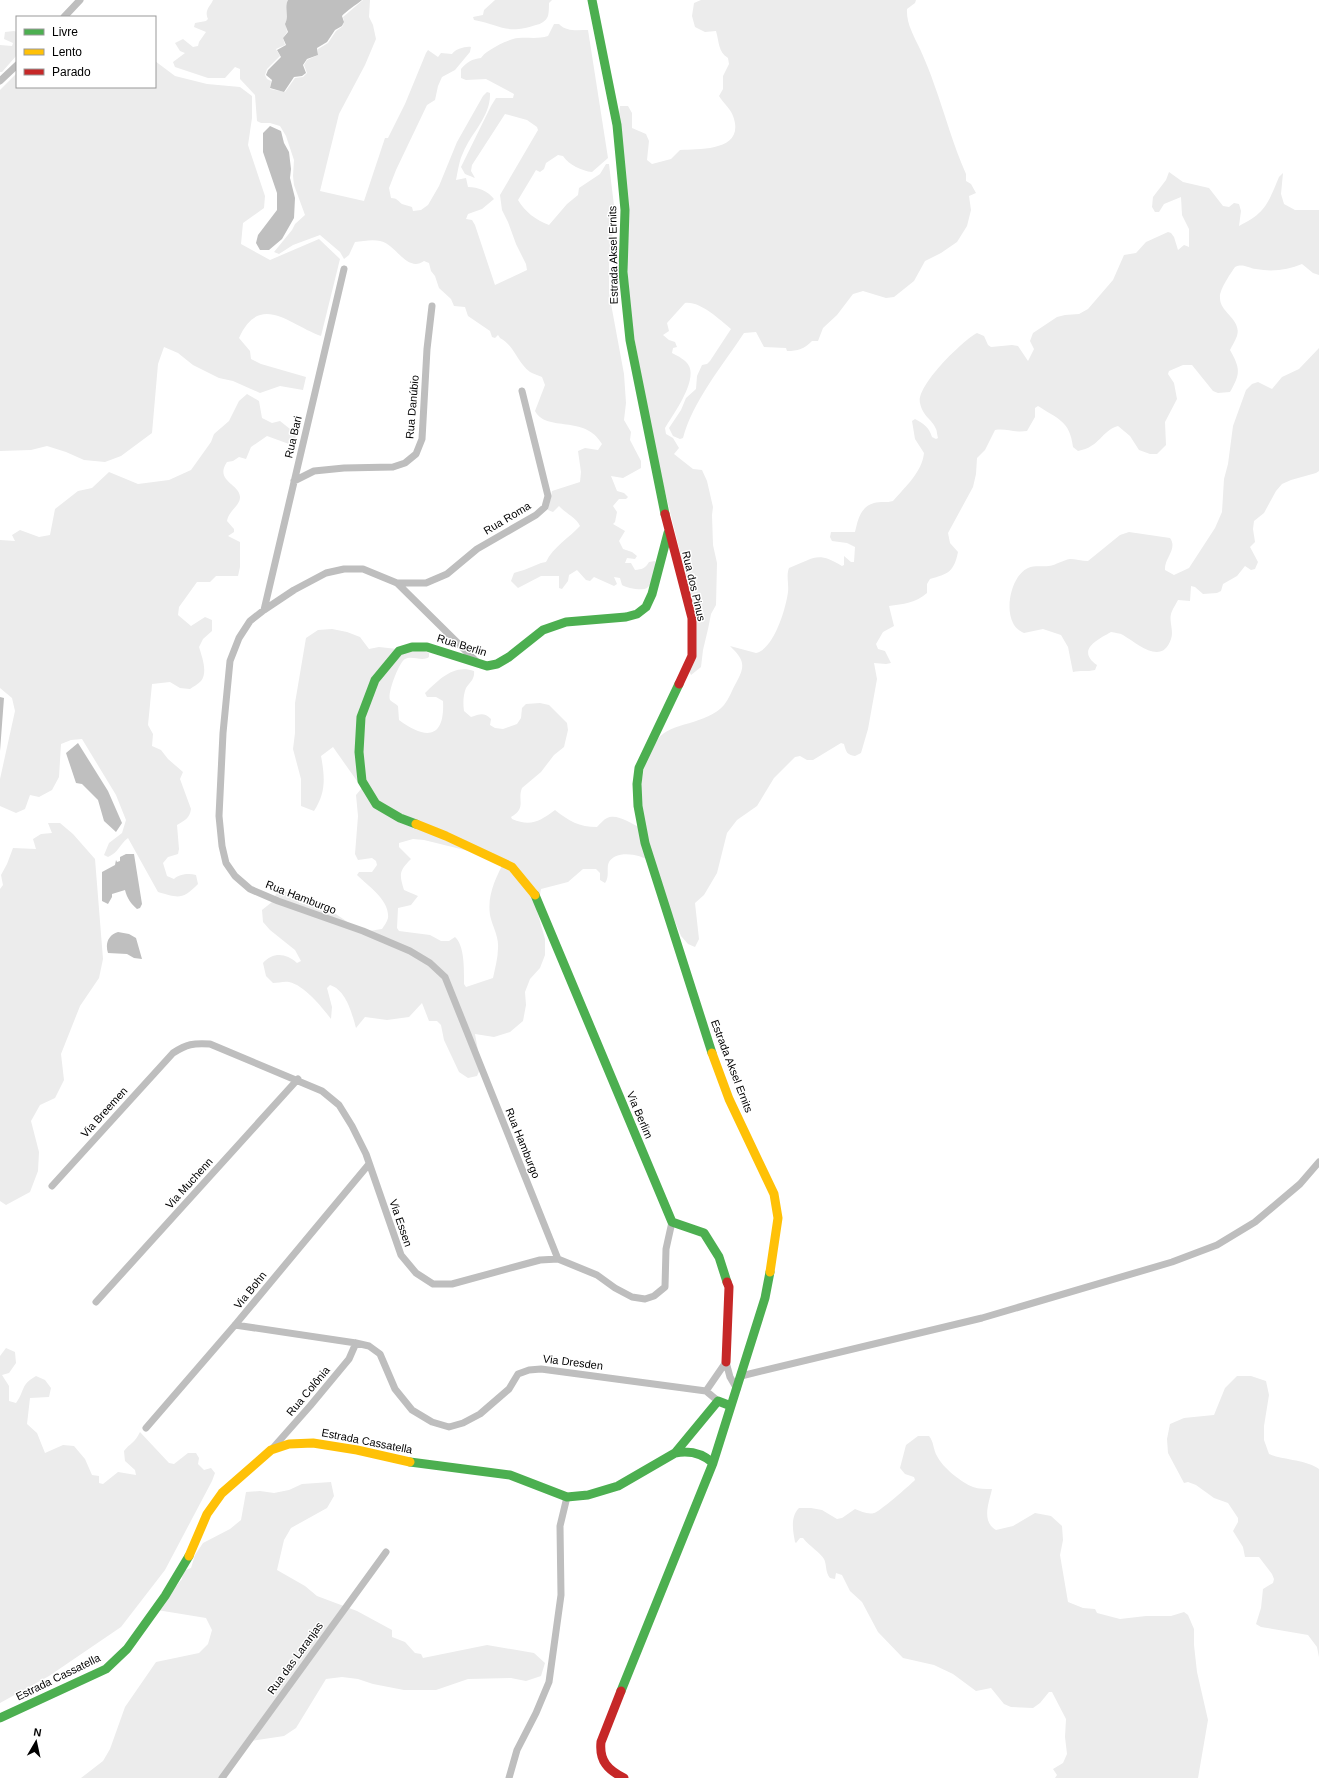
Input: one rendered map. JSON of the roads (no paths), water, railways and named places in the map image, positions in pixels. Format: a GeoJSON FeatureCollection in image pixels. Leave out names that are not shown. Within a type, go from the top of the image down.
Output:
{"type":"FeatureCollection","features":[{"type":"Feature","properties":{"kind":"street"},"geometry":{"type":"LineString","coordinates":[[65,16],[80,0]]}},
{"type":"Feature","properties":{"kind":"street","name":"Estrada Aksel Ernits"},"geometry":{"type":"LineString","coordinates":[[592,0],[617,125],[625,210],[623,272],[630,340],[661,500],[669,531]]}},
{"type":"Feature","properties":{"kind":"street"},"geometry":{"type":"LineString","coordinates":[[0,81],[16,65]]}},
{"type":"Feature","properties":{"kind":"street","name":"Rua Bari"},"geometry":{"type":"LineString","coordinates":[[264,610],[344,269]]}},
{"type":"Feature","properties":{"kind":"street","name":"Rua Danúbio"},"geometry":{"type":"LineString","coordinates":[[294,481],[314,471],[344,468],[393,467],[404,463],[416,454],[422,439],[427,349],[432,306]]}},
{"type":"Feature","properties":{"kind":"street","name":"Rua Roma"},"geometry":{"type":"LineString","coordinates":[[397,583],[426,583],[448,574],[477,549],[536,515],[545,507],[548,496],[522,391]]}},
{"type":"Feature","properties":{"kind":"street","name":"Rua Berlin"},"geometry":{"type":"LineString","coordinates":[[512,867],[446,836],[400,818],[376,804],[362,781],[359,752],[361,717],[375,680],[399,651],[412,647],[427,647],[487,666],[497,664],[509,657],[543,630],[566,622],[626,617],[637,614],[646,607],[652,594],[669,531]]}},
{"type":"Feature","properties":{"kind":"street","name":"Rua dos Pinus"},"geometry":{"type":"LineString","coordinates":[[655,734],[677,691],[692,656],[692,618],[669,531]]}},
{"type":"Feature","properties":{"kind":"street","name":"Rua Hamburgo"},"geometry":{"type":"LineString","coordinates":[[477,663],[397,583],[363,569],[344,569],[326,573],[294,590],[264,610],[250,621],[239,638],[230,661],[223,733],[219,816],[222,846],[226,863],[235,876],[250,889],[278,901],[363,931],[410,951],[430,963],[445,977],[558,1258]]}},
{"type":"Feature","properties":{"kind":"street","name":"Estrada Aksel Ernits"},"geometry":{"type":"LineString","coordinates":[[624,1778],[612,1772],[603,1763],[600,1755],[601,1742],[713,1464],[765,1298],[775,1247],[778,1218],[774,1194],[729,1099],[711,1050],[645,843],[638,806],[636,784],[639,768],[655,734]]}},
{"type":"Feature","properties":{"kind":"street","name":"Via Berlim"},"geometry":{"type":"LineString","coordinates":[[512,867],[534,894],[672,1222]]}},
{"type":"Feature","properties":{"kind":"street","name":"Via Essen"},"geometry":{"type":"LineString","coordinates":[[173,1053],[184,1046],[194,1043],[210,1044],[298,1079],[322,1091],[339,1105],[352,1126],[366,1154],[401,1255],[416,1273],[433,1284],[452,1284],[540,1260],[558,1258]]}},
{"type":"Feature","properties":{"kind":"street","name":"Via Breemen"},"geometry":{"type":"LineString","coordinates":[[52,1186],[173,1053]]}},
{"type":"Feature","properties":{"kind":"street","name":"Via Muchenn"},"geometry":{"type":"LineString","coordinates":[[96,1302],[298,1079]]}},
{"type":"Feature","properties":{"kind":"street"},"geometry":{"type":"LineString","coordinates":[[741,1376],[982,1318],[1172,1262],[1216,1246],[1255,1222],[1300,1184],[1319,1162]]}},
{"type":"Feature","properties":{"kind":"street","name":"Via Bohn"},"geometry":{"type":"LineString","coordinates":[[146,1428],[235,1325],[369,1164]]}},
{"type":"Feature","properties":{"kind":"street"},"geometry":{"type":"LineString","coordinates":[[558,1258],[597,1275],[615,1288],[632,1297],[645,1300],[654,1296],[665,1287],[666,1249],[672,1222],[704,1233],[719,1257],[729,1287],[726,1362],[730,1377],[737,1389]]}},
{"type":"Feature","properties":{"kind":"street","name":"Via Dresden"},"geometry":{"type":"LineString","coordinates":[[235,1325],[369,1346],[380,1354],[395,1389],[412,1410],[432,1422],[449,1427],[463,1423],[480,1414],[509,1389],[518,1374],[529,1370],[541,1369],[706,1391]]}},
{"type":"Feature","properties":{"kind":"street","name":"Rua Colônia"},"geometry":{"type":"LineString","coordinates":[[271,1450],[349,1359],[356,1343]]}},
{"type":"Feature","properties":{"kind":"street"},"geometry":{"type":"LineString","coordinates":[[726,1362],[706,1391],[718,1401],[731,1406]]}},
{"type":"Feature","properties":{"kind":"street","name":"Estrada Cassatella"},"geometry":{"type":"LineString","coordinates":[[0,1718],[106,1669],[127,1649],[165,1596],[184,1565],[207,1514],[222,1493],[271,1450],[289,1444],[313,1443],[357,1450],[399,1460],[510,1475],[566,1497],[588,1495],[618,1486],[675,1453],[718,1401]]}},
{"type":"Feature","properties":{"kind":"street"},"geometry":{"type":"LineString","coordinates":[[675,1453],[689,1451],[696,1452],[713,1464]]}},
{"type":"Feature","properties":{"kind":"street"},"geometry":{"type":"LineString","coordinates":[[509,1778],[517,1750],[536,1713],[549,1682],[561,1596],[560,1526],[566,1497]]}},
{"type":"Feature","properties":{"kind":"street","name":"Rua das Laranjas"},"geometry":{"type":"LineString","coordinates":[[222,1778],[386,1552]]}}]}
